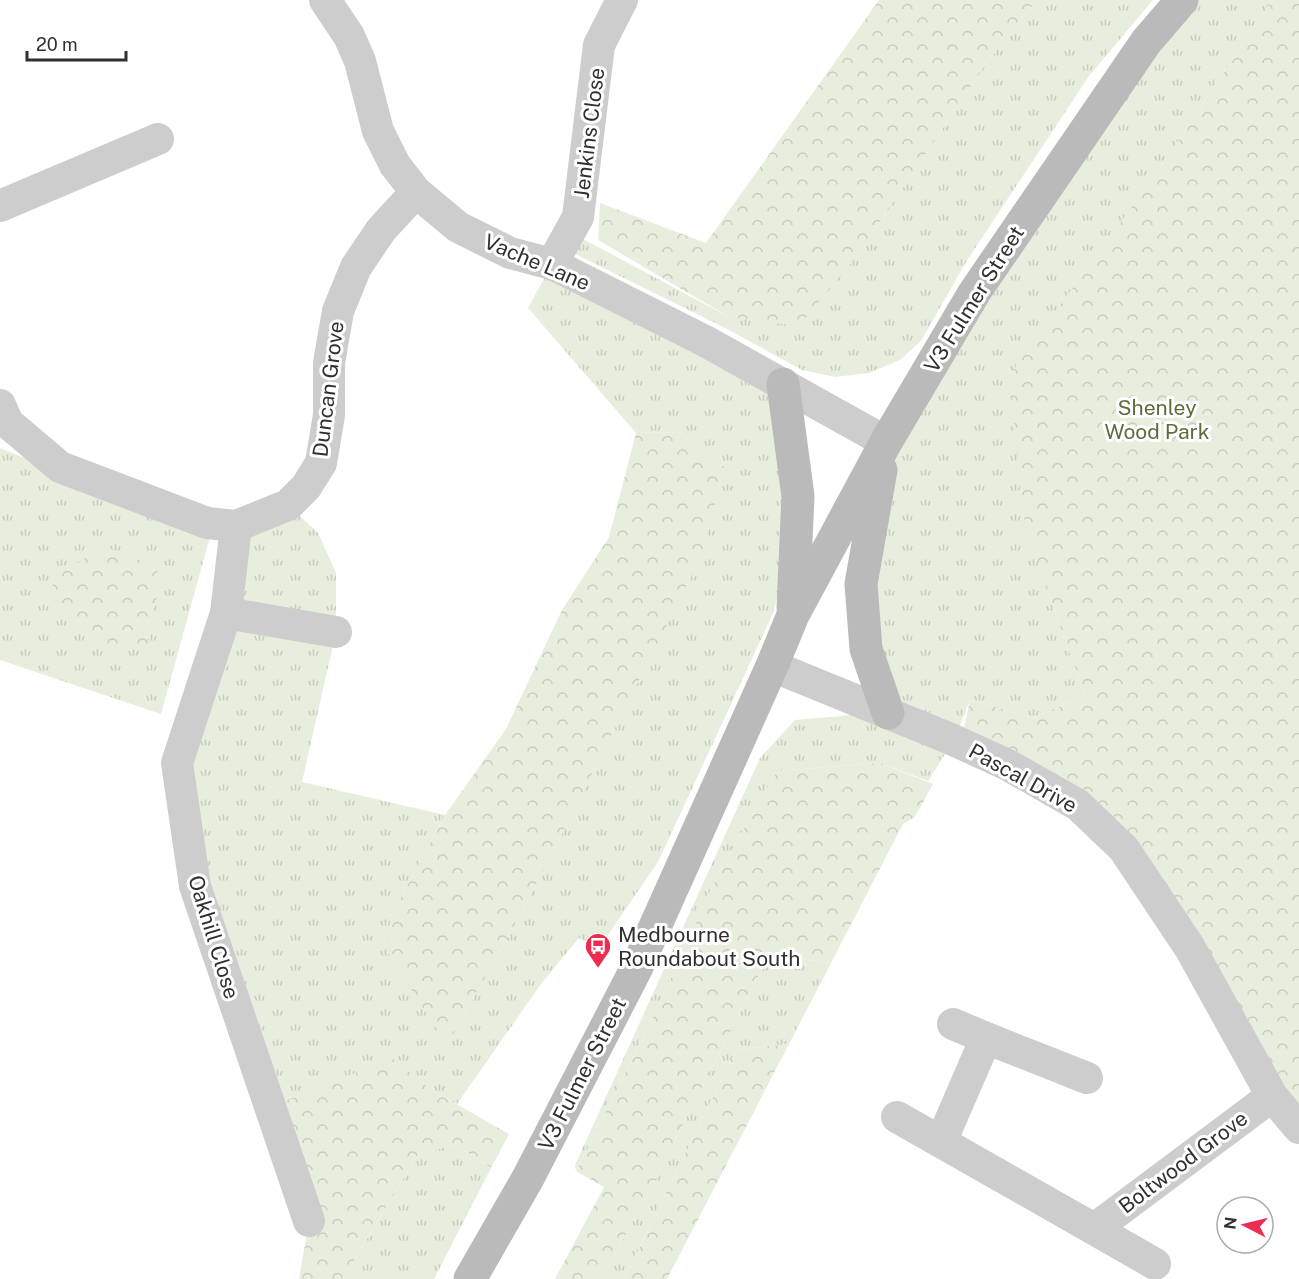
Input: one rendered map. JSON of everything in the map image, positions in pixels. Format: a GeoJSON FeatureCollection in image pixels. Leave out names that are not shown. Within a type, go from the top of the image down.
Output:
{"type":"FeatureCollection","features":[{"type":"Feature","properties":{"kind":"street","name":"Vache Lane"},"geometry":{"type":"LineString","coordinates":[[325,0],[349,36],[360,61],[378,131],[395,165],[416,192],[458,227],[510,253],[552,264],[705,341],[886,442]]}},
{"type":"Feature","properties":{"kind":"street","name":"Jenkins Close"},"geometry":{"type":"LineString","coordinates":[[552,264],[578,218],[599,45],[622,0]]}},
{"type":"Feature","properties":{"kind":"street","name":"V3 Fulmer Street"},"geometry":{"type":"LineString","coordinates":[[470,1279],[528,1178],[636,969],[793,615],[886,442],[974,293],[1146,42],[1182,0]]}},
{"type":"Feature","properties":{"kind":"street"},"geometry":{"type":"LineString","coordinates":[[0,206],[158,139]]}},
{"type":"Feature","properties":{"kind":"street","name":"Duncan Grove"},"geometry":{"type":"LineString","coordinates":[[2,419],[60,467],[207,523],[236,526],[288,505],[306,487],[321,462],[329,415],[329,363],[338,310],[356,267],[381,230],[416,192]]}},
{"type":"Feature","properties":{"kind":"street"},"geometry":{"type":"LineString","coordinates":[[783,384],[798,496],[793,615]]}},
{"type":"Feature","properties":{"kind":"street"},"geometry":{"type":"LineString","coordinates":[[886,442],[861,584],[866,649],[888,712]]}},
{"type":"Feature","properties":{"kind":"street","name":"Oakhill Close"},"geometry":{"type":"LineString","coordinates":[[236,526],[226,614],[177,763],[195,886],[309,1221]]}},
{"type":"Feature","properties":{"kind":"street"},"geometry":{"type":"LineString","coordinates":[[226,614],[336,632]]}},
{"type":"Feature","properties":{"kind":"street","name":"Pascal Drive"},"geometry":{"type":"LineString","coordinates":[[772,666],[888,712],[1008,765],[1077,805],[1124,849],[1190,948],[1272,1095],[1299,1128]]}},
{"type":"Feature","properties":{"kind":"street"},"geometry":{"type":"LineString","coordinates":[[953,1024],[1087,1078]]}},
{"type":"Feature","properties":{"kind":"street"},"geometry":{"type":"LineString","coordinates":[[941,1142],[986,1038]]}},
{"type":"Feature","properties":{"kind":"street","name":"Boltwood Grove"},"geometry":{"type":"LineString","coordinates":[[1094,1229],[1272,1095]]}},
{"type":"Feature","properties":{"kind":"street","name":"Boltwood Grove"},"geometry":{"type":"LineString","coordinates":[[897,1118],[1155,1264]]}},
{"type":"Feature","properties":{"kind":"green space"},"geometry":{"type":"Polygon","coordinates":[[[879,0],[1037,0],[987,62],[858,255],[799,326],[729,317],[598,240],[600,203],[706,243],[879,0]]]}},
{"type":"Feature","properties":{"kind":"green space"},"geometry":{"type":"Polygon","coordinates":[[[1037,0],[1153,0],[1089,76],[966,262],[921,341],[900,360],[869,373],[835,377],[802,370],[727,329],[563,248],[570,232],[729,317],[858,255],[987,62],[1037,0]]]}},
{"type":"Feature","properties":{"kind":"green space"},"geometry":{"type":"Polygon","coordinates":[[[1182,0],[1272,0],[1109,240],[1044,582],[1085,695],[1034,718],[970,700],[954,740],[928,781],[880,763],[777,771],[719,872],[652,1020],[576,1171],[575,1165],[760,758],[795,720],[888,712],[866,649],[886,442],[1182,0]]]}},
{"type":"Feature","properties":{"kind":"green space","name":"Shenley Wood Park"},"geometry":{"type":"Polygon","coordinates":[[[1272,0],[1299,0],[1299,1128],[1124,849],[961,744],[970,700],[1034,718],[1085,695],[1044,582],[1022,512],[1010,374],[1160,168],[1272,0]]]}},
{"type":"Feature","properties":{"kind":"green space"},"geometry":{"type":"Polygon","coordinates":[[[552,264],[783,384],[798,496],[774,611],[658,862],[599,948],[579,938],[541,984],[457,1104],[430,1089],[392,1059],[270,1107],[177,763],[236,526],[288,505],[318,533],[336,573],[336,632],[302,782],[445,815],[391,916],[420,1000],[447,1045],[529,899],[702,554],[724,467],[678,432],[636,433],[528,308],[552,264]]]}},
{"type":"Feature","properties":{"kind":"green space"},"geometry":{"type":"Polygon","coordinates":[[[678,432],[724,467],[703,553],[529,899],[447,1045],[386,950],[391,916],[445,815],[506,729],[562,610],[609,537],[636,433],[678,432]]]}},
{"type":"Feature","properties":{"kind":"green space"},"geometry":{"type":"Polygon","coordinates":[[[0,448],[211,533],[161,714],[0,660],[0,448]]]}},
{"type":"Feature","properties":{"kind":"green space"},"geometry":{"type":"Polygon","coordinates":[[[108,548],[140,560],[161,574],[146,651],[102,645],[45,604],[59,570],[108,548]]]}},
{"type":"Feature","properties":{"kind":"green space"},"geometry":{"type":"Polygon","coordinates":[[[880,763],[933,784],[915,817],[903,824],[831,963],[769,955],[641,1207],[601,1279],[555,1279],[604,1187],[576,1171],[652,1020],[719,872],[777,771],[880,763]]]}},
{"type":"Feature","properties":{"kind":"green space"},"geometry":{"type":"Polygon","coordinates":[[[769,955],[831,963],[789,1044],[736,1050],[624,1279],[601,1279],[641,1207],[769,955]]]}},
{"type":"Feature","properties":{"kind":"green space"},"geometry":{"type":"Polygon","coordinates":[[[789,1044],[667,1279],[624,1279],[736,1050],[789,1044]]]}},
{"type":"Feature","properties":{"kind":"green space"},"geometry":{"type":"Polygon","coordinates":[[[392,1058],[430,1089],[509,1134],[491,1168],[456,1145],[418,1154],[343,1279],[299,1279],[309,1221],[270,1107],[392,1058]]]}},
{"type":"Feature","properties":{"kind":"green space"},"geometry":{"type":"Polygon","coordinates":[[[456,1145],[491,1168],[434,1279],[343,1279],[418,1154],[456,1145]]]}},
{"type":"Feature","properties":{"kind":"place","name":"Medbourne Roundabout South"},"geometry":{"type":"Point","coordinates":[598,969]}}]}
